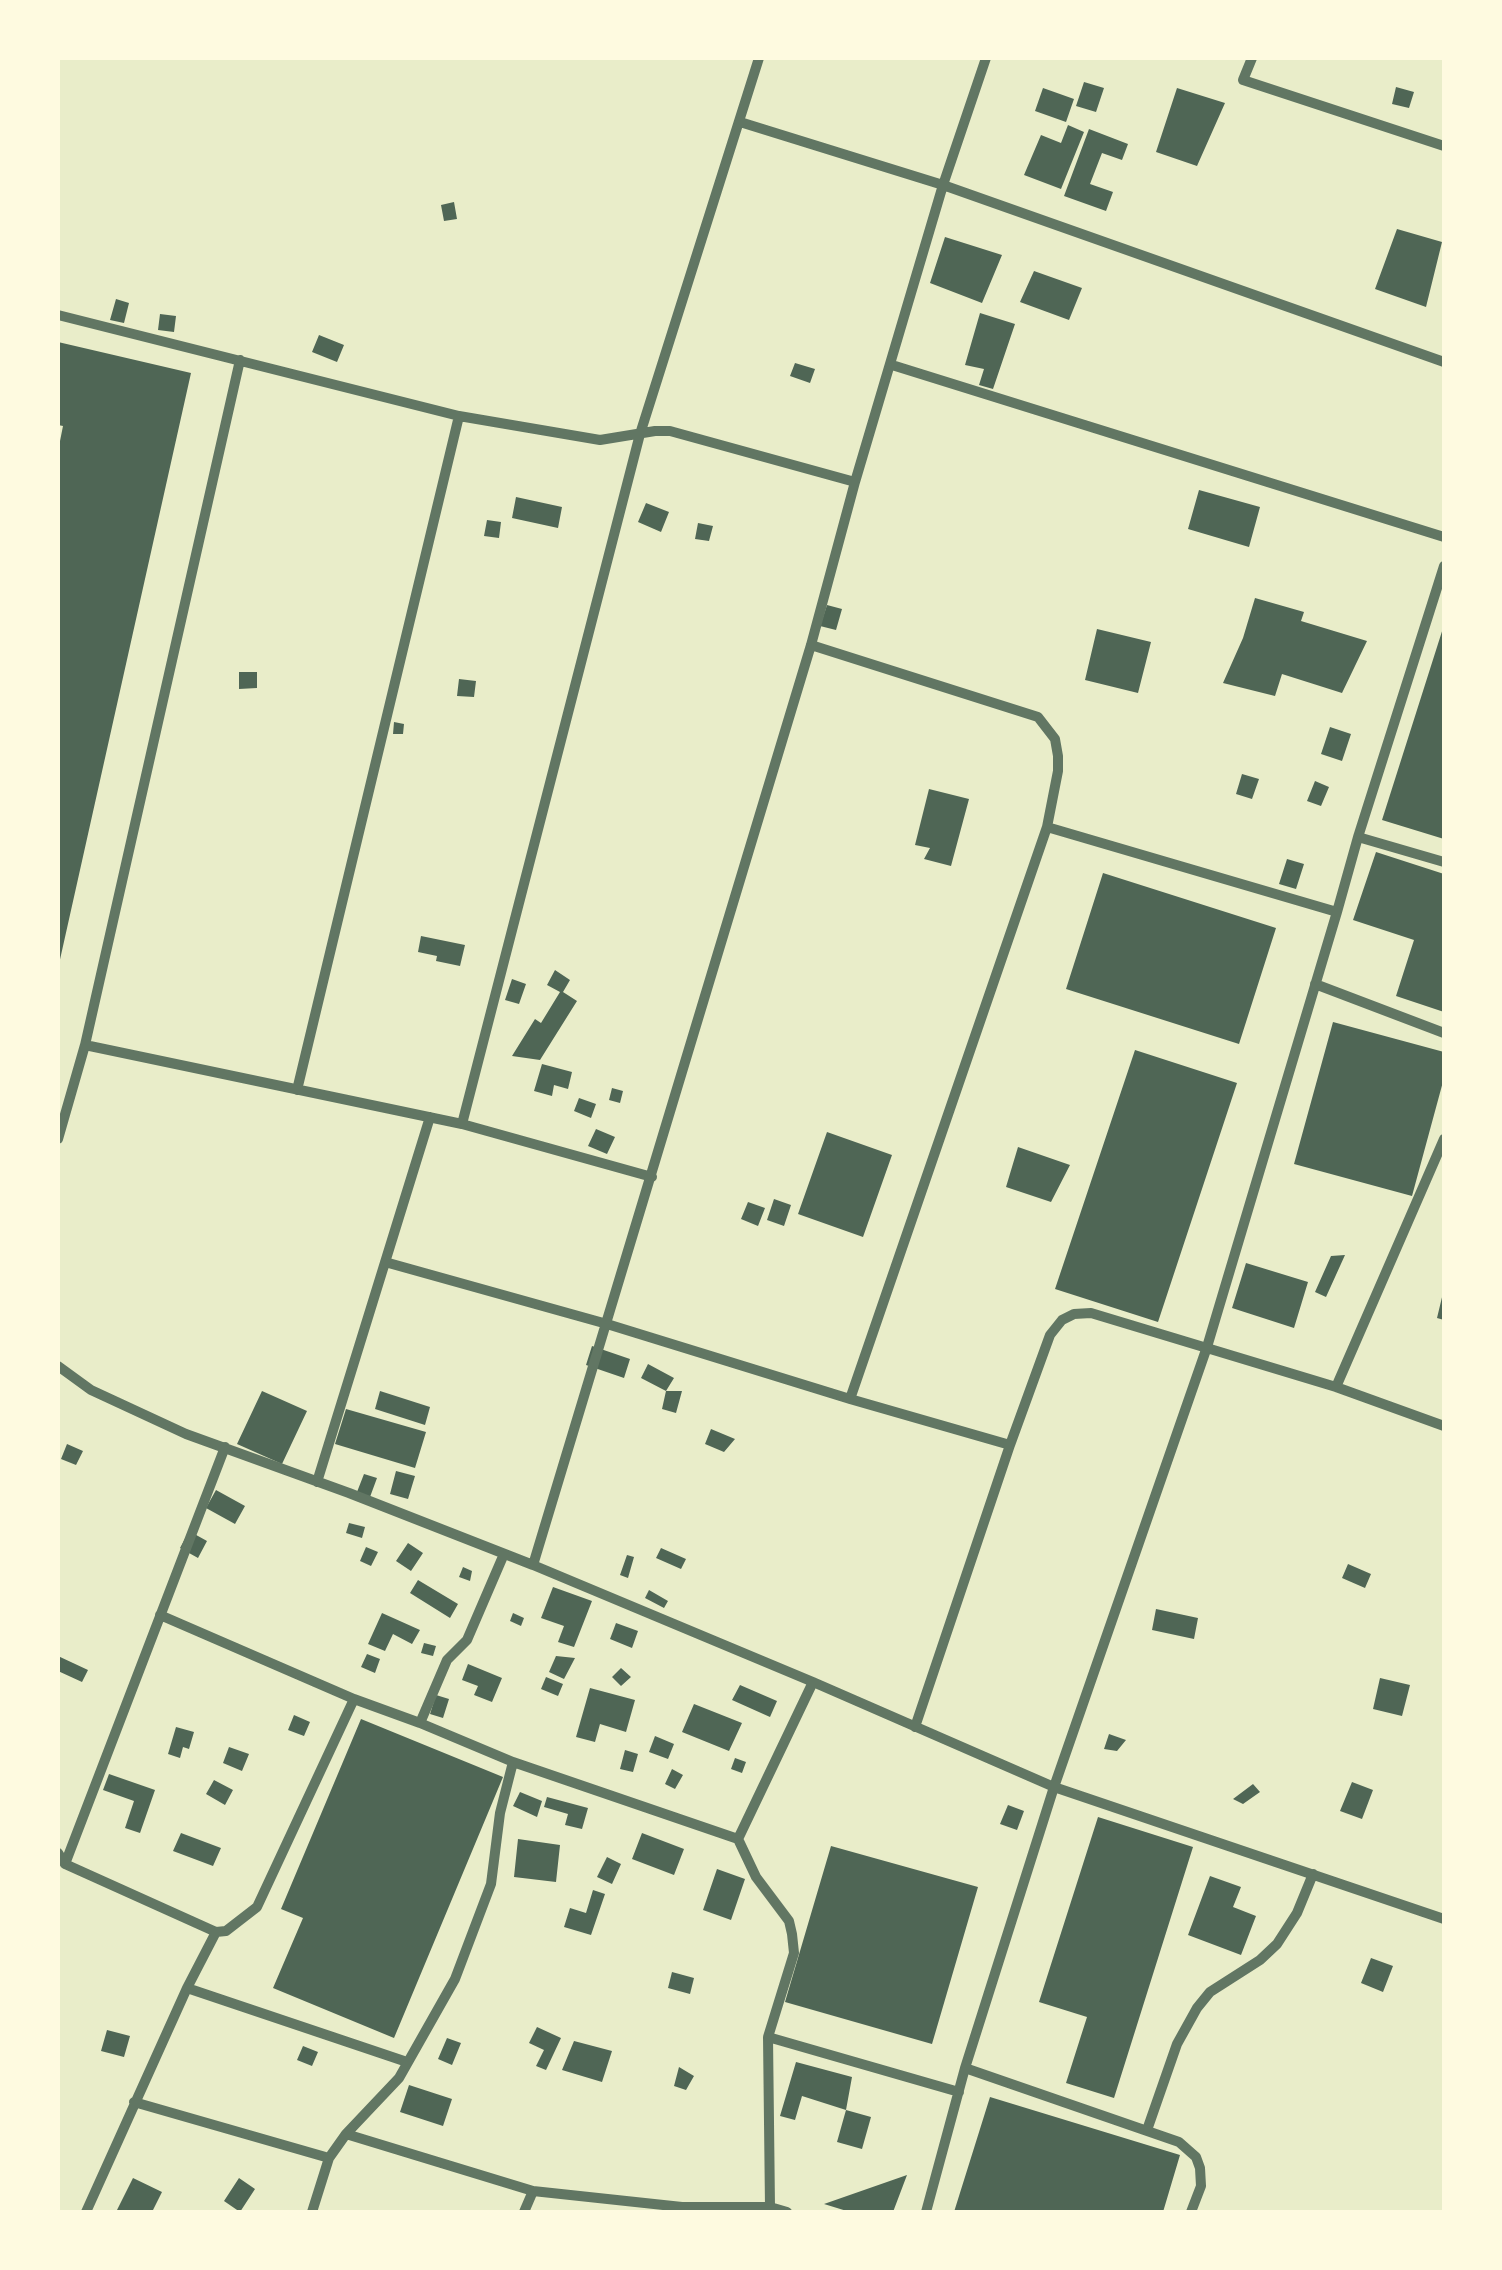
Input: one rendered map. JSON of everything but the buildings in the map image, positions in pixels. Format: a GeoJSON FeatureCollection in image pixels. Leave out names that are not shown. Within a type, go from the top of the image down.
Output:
{"type":"FeatureCollection","features":[{"type":"Feature","properties":{"kind":"street"},"geometry":{"type":"LineString","coordinates":[[462,1124],[640,434],[759,58]]}},
{"type":"Feature","properties":{"kind":"street"},"geometry":{"type":"LineString","coordinates":[[533,1565],[811,645],[943,185],[986,58]]}},
{"type":"Feature","properties":{"kind":"street"},"geometry":{"type":"LineString","coordinates":[[1252,58],[1243,80],[1444,146]]}},
{"type":"Feature","properties":{"kind":"street"},"geometry":{"type":"LineString","coordinates":[[740,122],[943,185],[1444,362]]}},
{"type":"Feature","properties":{"kind":"street"},"geometry":{"type":"LineString","coordinates":[[58,314],[458,416],[600,440],[670,431],[855,482]]}},
{"type":"Feature","properties":{"kind":"street"},"geometry":{"type":"LineString","coordinates":[[58,1139],[86,1045],[240,360]]}},
{"type":"Feature","properties":{"kind":"street"},"geometry":{"type":"LineString","coordinates":[[892,365],[1444,537]]}},
{"type":"Feature","properties":{"kind":"street"},"geometry":{"type":"LineString","coordinates":[[298,1090],[458,416]]}},
{"type":"Feature","properties":{"kind":"street"},"geometry":{"type":"LineString","coordinates":[[926,2212],[965,2068],[1054,1788],[1206,1347],[1358,837],[1444,566]]}},
{"type":"Feature","properties":{"kind":"street"},"geometry":{"type":"LineString","coordinates":[[811,645],[1038,717],[1054,739],[1058,756],[1047,827],[850,1399]]}},
{"type":"Feature","properties":{"kind":"street"},"geometry":{"type":"LineString","coordinates":[[1047,827],[1337,912]]}},
{"type":"Feature","properties":{"kind":"street"},"geometry":{"type":"LineString","coordinates":[[1358,837],[1444,862]]}},
{"type":"Feature","properties":{"kind":"street"},"geometry":{"type":"LineString","coordinates":[[1314,984],[1444,1033]]}},
{"type":"Feature","properties":{"kind":"street"},"geometry":{"type":"LineString","coordinates":[[86,1045],[462,1124],[652,1176]]}},
{"type":"Feature","properties":{"kind":"street"},"geometry":{"type":"LineString","coordinates":[[317,1482],[430,1117]]}},
{"type":"Feature","properties":{"kind":"street"},"geometry":{"type":"LineString","coordinates":[[1336,1387],[1444,1139]]}},
{"type":"Feature","properties":{"kind":"street"},"geometry":{"type":"LineString","coordinates":[[385,1262],[1010,1445]]}},
{"type":"Feature","properties":{"kind":"street"},"geometry":{"type":"LineString","coordinates":[[914,1727],[1050,1334],[1062,1320],[1074,1314],[1091,1313],[1336,1387],[1444,1426]]}},
{"type":"Feature","properties":{"kind":"street"},"geometry":{"type":"LineString","coordinates":[[58,1366],[91,1390],[141,1415],[533,1565],[1054,1788],[1444,1919]]}},
{"type":"Feature","properties":{"kind":"street"},"geometry":{"type":"LineString","coordinates":[[65,1864],[226,1447]]}},
{"type":"Feature","properties":{"kind":"street"},"geometry":{"type":"LineString","coordinates":[[420,1723],[446,1660],[467,1640],[504,1554]]}},
{"type":"Feature","properties":{"kind":"street"},"geometry":{"type":"LineString","coordinates":[[160,1615],[513,1762],[738,1839],[756,1877],[790,1921],[794,1953],[768,2037],[770,2207]]}},
{"type":"Feature","properties":{"kind":"street"},"geometry":{"type":"LineString","coordinates":[[738,1839],[812,1682]]}},
{"type":"Feature","properties":{"kind":"street"},"geometry":{"type":"LineString","coordinates":[[58,1853],[65,1864],[216,1932],[226,1931],[256,1907],[354,1698]]}},
{"type":"Feature","properties":{"kind":"street"},"geometry":{"type":"LineString","coordinates":[[312,2212],[329,2158],[346,2134],[399,2078],[454,1979],[491,1884],[500,1813],[513,1762]]}},
{"type":"Feature","properties":{"kind":"street"},"geometry":{"type":"LineString","coordinates":[[1147,2130],[1177,2044],[1197,2008],[1210,1992],[1260,1960],[1277,1944],[1298,1913],[1313,1874]]}},
{"type":"Feature","properties":{"kind":"street"},"geometry":{"type":"LineString","coordinates":[[86,2212],[216,1932]]}},
{"type":"Feature","properties":{"kind":"street"},"geometry":{"type":"LineString","coordinates":[[187,1988],[407,2062]]}},
{"type":"Feature","properties":{"kind":"street"},"geometry":{"type":"LineString","coordinates":[[768,2037],[958,2092]]}},
{"type":"Feature","properties":{"kind":"street"},"geometry":{"type":"LineString","coordinates":[[965,2068],[1179,2142],[1196,2157],[1201,2186],[1191,2212]]}},
{"type":"Feature","properties":{"kind":"street"},"geometry":{"type":"LineString","coordinates":[[134,2102],[329,2158]]}},
{"type":"Feature","properties":{"kind":"street"},"geometry":{"type":"LineString","coordinates":[[346,2134],[534,2191],[682,2207],[770,2207],[787,2212]]}},
{"type":"Feature","properties":{"kind":"street"},"geometry":{"type":"LineString","coordinates":[[524,2212],[534,2191]]}}]}
